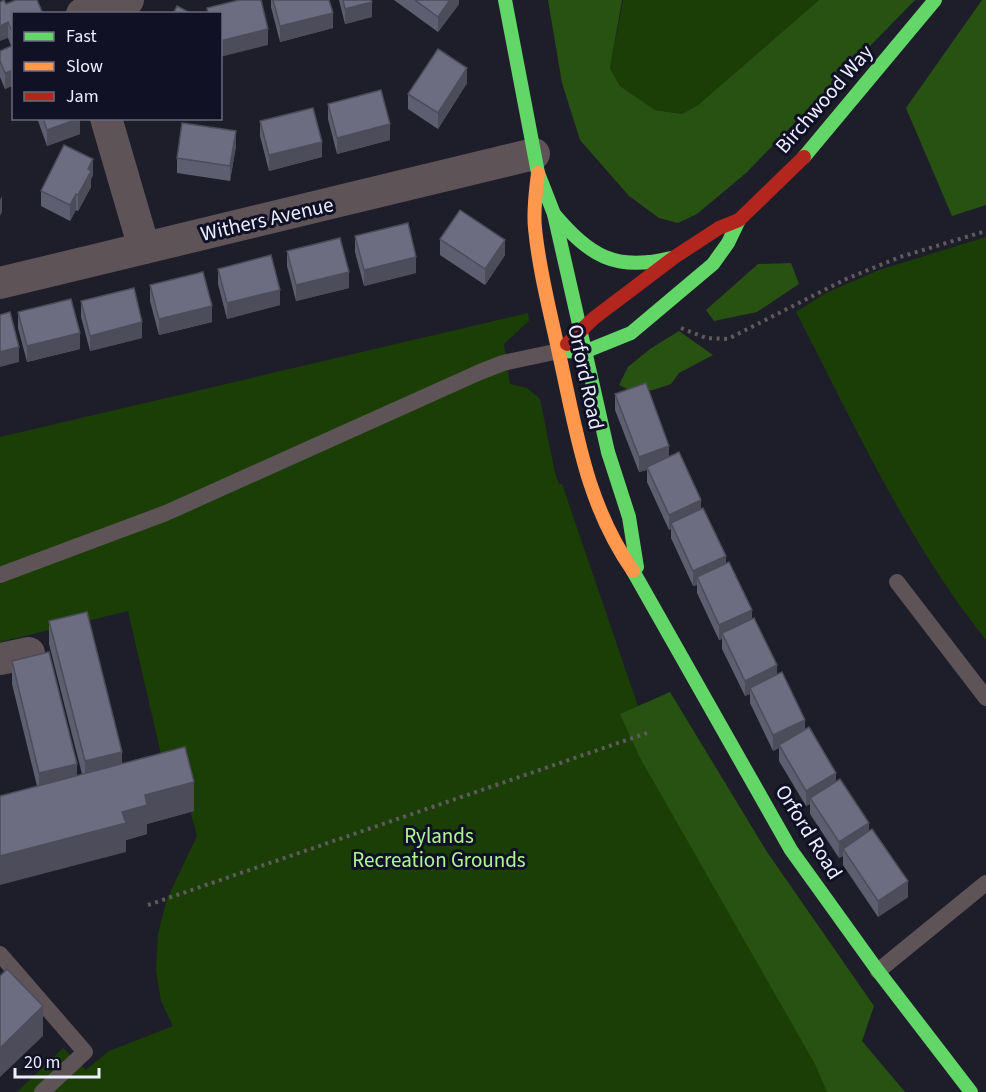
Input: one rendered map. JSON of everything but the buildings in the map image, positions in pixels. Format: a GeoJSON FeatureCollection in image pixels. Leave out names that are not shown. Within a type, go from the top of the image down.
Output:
{"type":"FeatureCollection","features":[{"type":"Feature","properties":{"kind":"main road","name":"Orford Road"},"geometry":{"type":"LineString","coordinates":[[505,0],[536,163],[554,214],[608,452],[630,517],[636,548],[638,578]]}},
{"type":"Feature","properties":{"kind":"main road","name":"Birchwood Way"},"geometry":{"type":"LineString","coordinates":[[559,351],[584,352],[631,333],[713,264],[728,243],[739,220],[811,150],[935,0]]}},
{"type":"Feature","properties":{"kind":"main road","name":"Orford Road"},"geometry":{"type":"LineString","coordinates":[[536,163],[535,227],[544,284],[587,476],[603,521],[638,578],[791,850],[878,971],[971,1092]]}},
{"type":"Feature","properties":{"kind":"main road","name":"Birchwood Way"},"geometry":{"type":"LineString","coordinates":[[554,214],[570,233],[586,246],[614,261],[628,265],[640,265],[676,256]]}},
{"type":"Feature","properties":{"kind":"main road","name":"Birchwood Way"},"geometry":{"type":"LineString","coordinates":[[559,351],[613,303],[676,256],[719,228],[739,220]]}},
{"type":"Feature","properties":{"kind":"street"},"geometry":{"type":"LineString","coordinates":[[89,12],[128,0]]}},
{"type":"Feature","properties":{"kind":"street"},"geometry":{"type":"LineString","coordinates":[[107,120],[144,248]]}},
{"type":"Feature","properties":{"kind":"street","name":"Withers Avenue"},"geometry":{"type":"LineString","coordinates":[[0,283],[144,248],[536,163]]}},
{"type":"Feature","properties":{"kind":"lane"},"geometry":{"type":"LineString","coordinates":[[0,575],[166,513],[480,372],[503,363],[559,351]]}},
{"type":"Feature","properties":{"kind":"lane"},"geometry":{"type":"LineString","coordinates":[[897,582],[986,698]]}},
{"type":"Feature","properties":{"kind":"lane"},"geometry":{"type":"LineString","coordinates":[[878,971],[986,883]]}},
{"type":"Feature","properties":{"kind":"lane"},"geometry":{"type":"LineString","coordinates":[[0,954],[85,1052],[42,1092]]}},
{"type":"Feature","properties":{"kind":"path"},"geometry":{"type":"LineString","coordinates":[[671,331],[680,327],[706,338],[728,339],[846,279],[900,257],[986,231]]}},
{"type":"Feature","properties":{"kind":"path"},"geometry":{"type":"LineString","coordinates":[[148,905],[647,733]]}},
{"type":"Feature","properties":{"kind":"green space"},"geometry":{"type":"Polygon","coordinates":[[[548,0],[622,0],[610,68],[620,86],[655,110],[682,114],[698,105],[819,0],[915,0],[746,173],[697,214],[678,223],[659,218],[629,196],[580,140],[562,83],[548,0]]]}},
{"type":"Feature","properties":{"kind":"green space"},"geometry":{"type":"Polygon","coordinates":[[[623,0],[819,0],[698,105],[682,114],[655,110],[620,86],[610,67],[623,0]]]}},
{"type":"Feature","properties":{"kind":"green space"},"geometry":{"type":"Polygon","coordinates":[[[982,0],[986,0],[986,205],[952,216],[906,108],[982,0]]]}},
{"type":"Feature","properties":{"kind":"green space"},"geometry":{"type":"Polygon","coordinates":[[[986,237],[986,640],[931,563],[906,522],[796,312],[826,293],[879,270],[986,237]]]}},
{"type":"Feature","properties":{"kind":"green space"},"geometry":{"type":"Polygon","coordinates":[[[791,263],[799,284],[757,312],[714,321],[706,310],[758,264],[791,263]]]}},
{"type":"Feature","properties":{"kind":"green space","name":"Rylands Recreation Grounds"},"geometry":{"type":"Polygon","coordinates":[[[528,313],[529,321],[504,344],[510,384],[527,388],[540,399],[555,473],[559,484],[562,484],[640,712],[865,1092],[17,1092],[63,1048],[86,1070],[109,1051],[173,1026],[161,1001],[156,971],[158,933],[167,899],[197,836],[180,771],[166,776],[128,611],[0,642],[0,437],[528,313]]]}},
{"type":"Feature","properties":{"kind":"green space"},"geometry":{"type":"Polygon","coordinates":[[[679,331],[713,355],[679,373],[671,384],[653,390],[632,391],[619,385],[628,367],[650,349],[679,331]]]}},
{"type":"Feature","properties":{"kind":"green space"},"geometry":{"type":"Polygon","coordinates":[[[670,692],[767,852],[874,1006],[862,1041],[905,1092],[827,1092],[815,1064],[639,756],[620,714],[670,692]]]}},
{"type":"Feature","properties":{"kind":"traffic: fast"},"geometry":{"type":"LineString","coordinates":[[505,0],[538,173],[554,214],[608,452],[629,517],[637,567]]}},
{"type":"Feature","properties":{"kind":"traffic: fast"},"geometry":{"type":"LineString","coordinates":[[804,157],[935,0]]}},
{"type":"Feature","properties":{"kind":"traffic: fast"},"geometry":{"type":"LineString","coordinates":[[554,214],[580,241],[605,257],[634,263],[671,258]]}},
{"type":"Feature","properties":{"kind":"traffic: fast"},"geometry":{"type":"LineString","coordinates":[[564,351],[584,352],[631,333],[713,264],[728,243],[739,220]]}},
{"type":"Feature","properties":{"kind":"traffic: fast"},"geometry":{"type":"LineString","coordinates":[[633,571],[791,850],[878,971],[971,1092]]}},
{"type":"Feature","properties":{"kind":"traffic: slow"},"geometry":{"type":"LineString","coordinates":[[538,173],[534,214],[537,244],[578,442],[594,495],[605,521],[633,571]]}},
{"type":"Feature","properties":{"kind":"traffic: jam"},"geometry":{"type":"LineString","coordinates":[[567,344],[594,318],[676,256],[719,228],[739,220],[804,157]]}}]}
